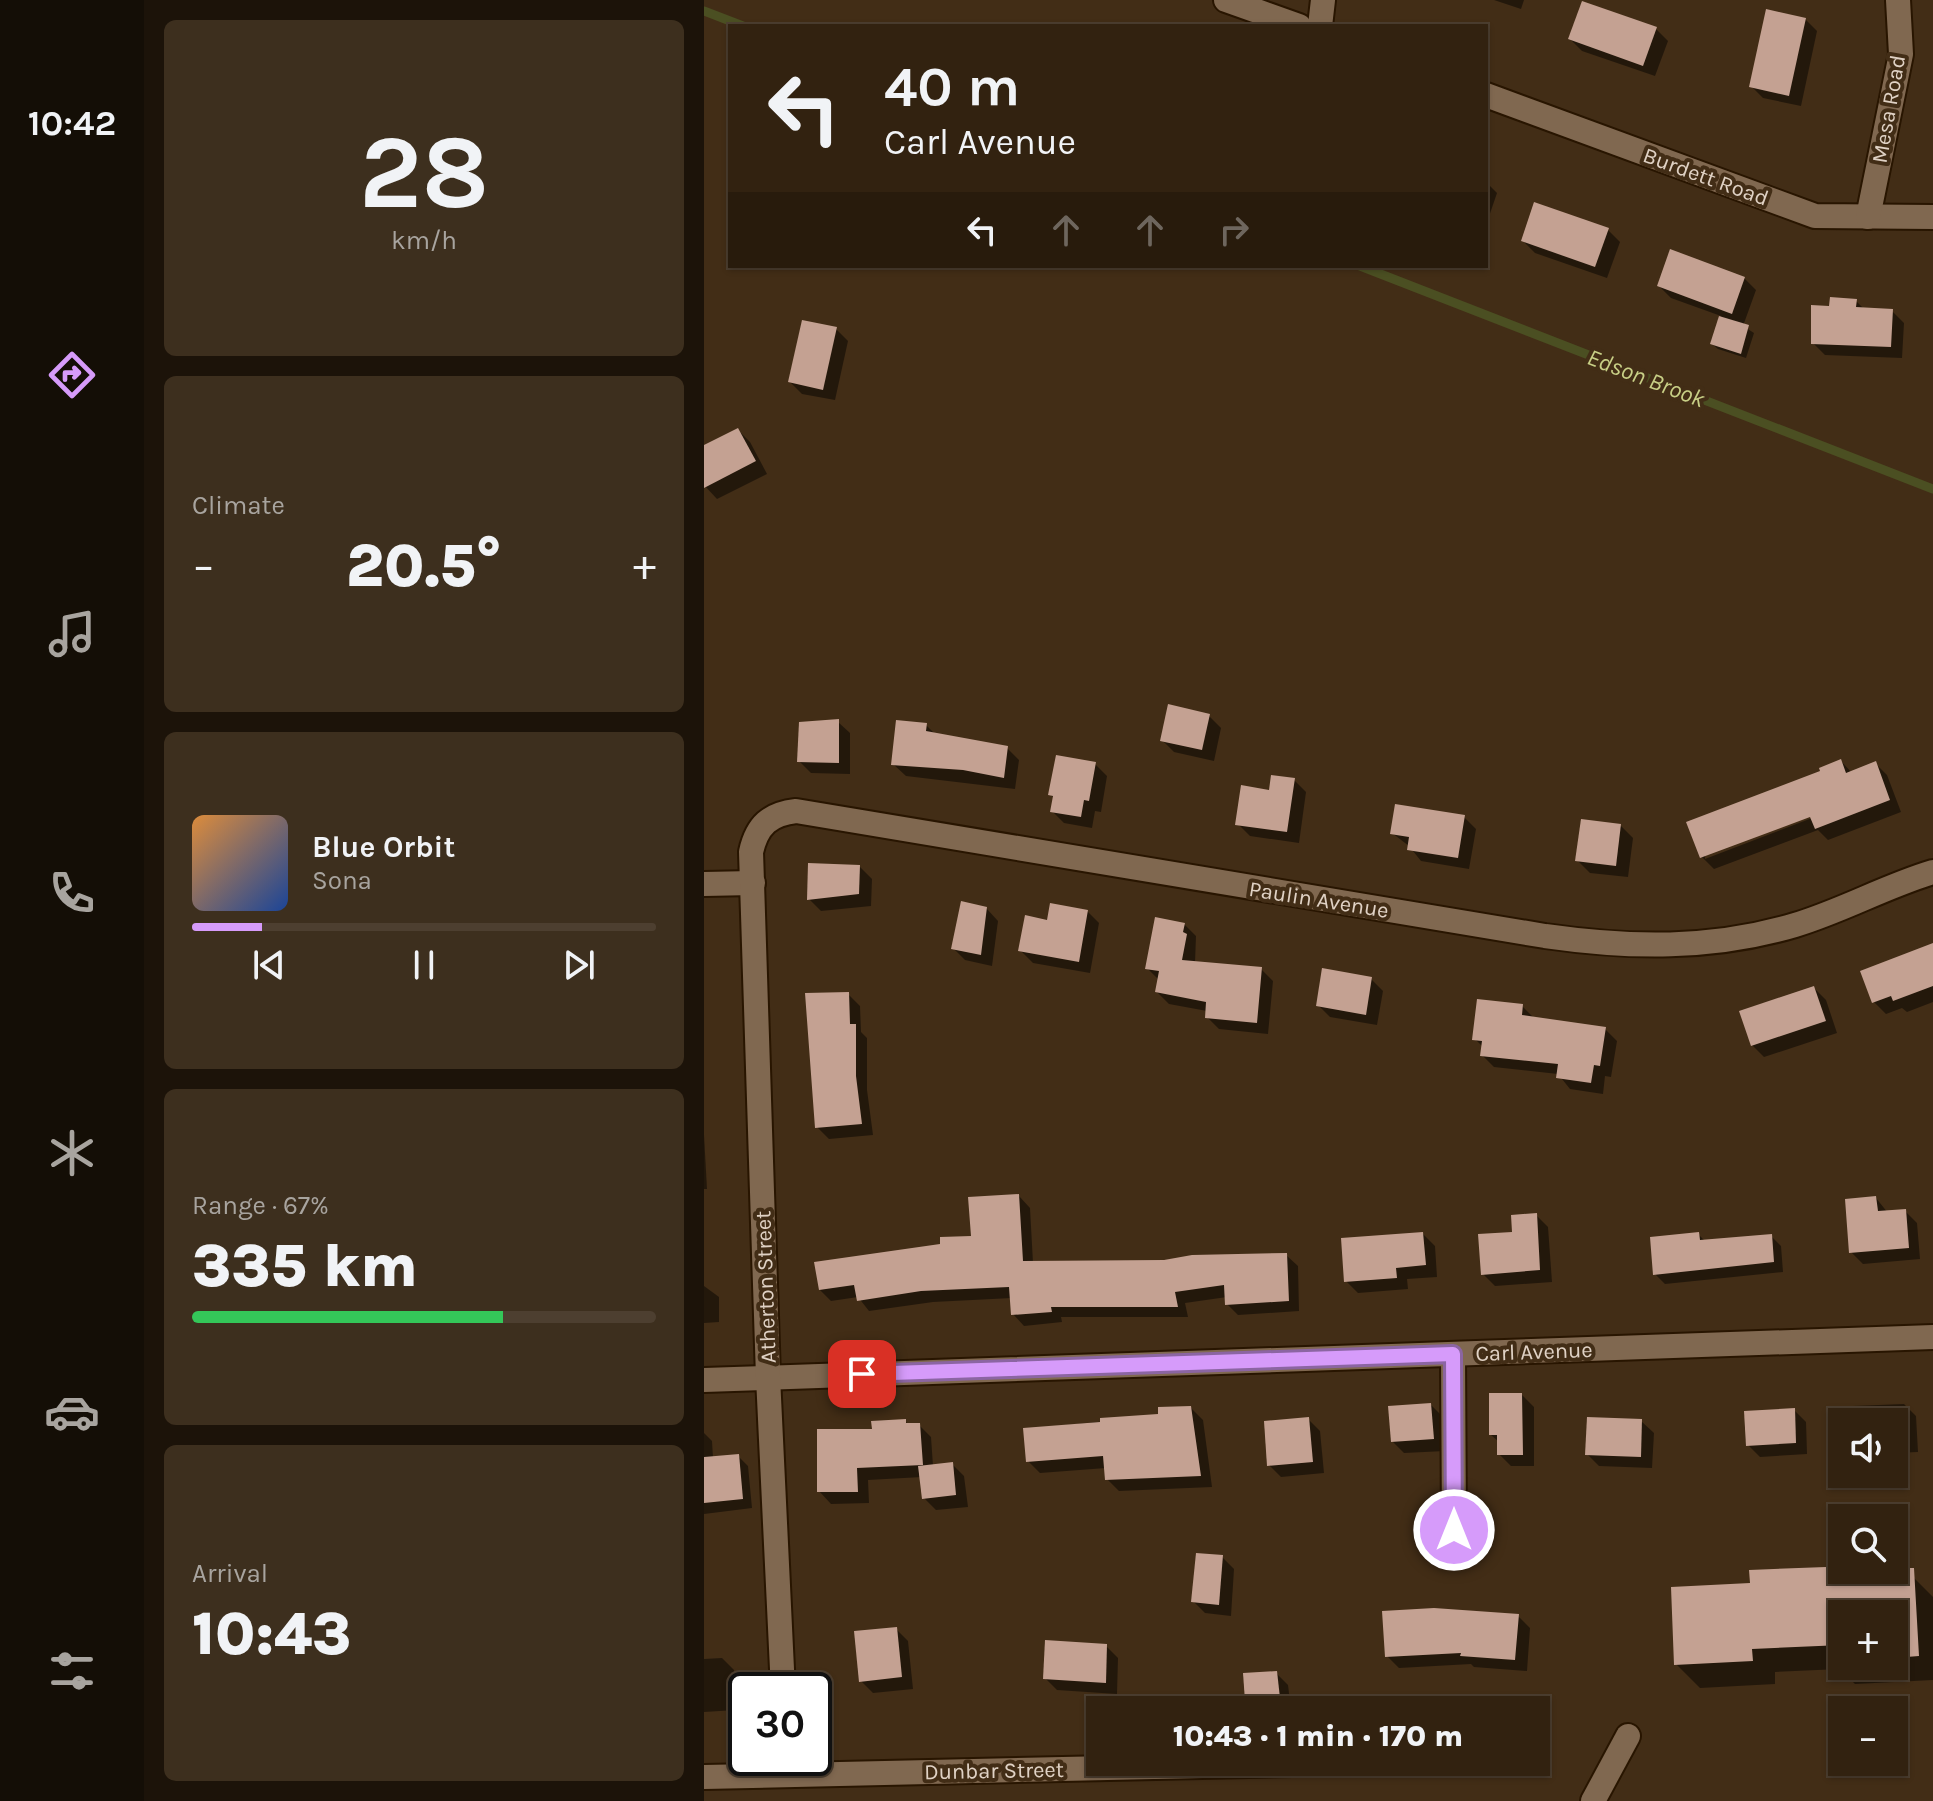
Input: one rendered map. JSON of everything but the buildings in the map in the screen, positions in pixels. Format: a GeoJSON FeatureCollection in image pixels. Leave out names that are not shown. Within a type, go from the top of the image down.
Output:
{"type":"FeatureCollection","features":[{"type":"Feature","properties":{"kind":"street"},"geometry":{"type":"LineString","coordinates":[[1226,0],[1293,24]]}},
{"type":"Feature","properties":{"kind":"street"},"geometry":{"type":"LineString","coordinates":[[1320,24],[1323,0]]}},
{"type":"Feature","properties":{"kind":"street","name":"Mesa Road"},"geometry":{"type":"LineString","coordinates":[[1868,217],[1901,54],[1898,0]]}},
{"type":"Feature","properties":{"kind":"street","name":"Burdett Road"},"geometry":{"type":"LineString","coordinates":[[1488,96],[1815,216],[1933,217]]}},
{"type":"Feature","properties":{"kind":"street","name":"Paulin Avenue"},"geometry":{"type":"LineString","coordinates":[[753,883],[754,838],[775,813],[796,811],[1545,936],[1657,947],[1725,941],[1795,925],[1933,872]]}},
{"type":"Feature","properties":{"kind":"street"},"geometry":{"type":"LineString","coordinates":[[704,884],[753,883]]}},
{"type":"Feature","properties":{"kind":"street","name":"Atherton Street"},"geometry":{"type":"LineString","coordinates":[[753,883],[768,1377],[782,1672]]}},
{"type":"Feature","properties":{"kind":"street","name":"Carl Avenue"},"geometry":{"type":"LineString","coordinates":[[704,1380],[1933,1337]]}},
{"type":"Feature","properties":{"kind":"street"},"geometry":{"type":"LineString","coordinates":[[1453,1354],[1454,1530]]}},
{"type":"Feature","properties":{"kind":"street"},"geometry":{"type":"LineString","coordinates":[[1593,1801],[1628,1736]]}},
{"type":"Feature","properties":{"kind":"street","name":"Dunbar Street"},"geometry":{"type":"LineString","coordinates":[[832,1766],[1086,1764]]}},
{"type":"Feature","properties":{"kind":"street","name":"Dunbar Street"},"geometry":{"type":"LineString","coordinates":[[704,1777],[728,1774]]}},
{"type":"Feature","properties":{"kind":"waterway","name":"Edson Brook"},"geometry":{"type":"LineString","coordinates":[[704,11],[738,24]]}},
{"type":"Feature","properties":{"kind":"waterway","name":"Edson Brook"},"geometry":{"type":"LineString","coordinates":[[1365,268],[1933,489]]}},
{"type":"Feature","properties":{"kind":"route"},"geometry":{"type":"LineString","coordinates":[[862,1374],[1453,1354],[1454,1530]]}}]}
